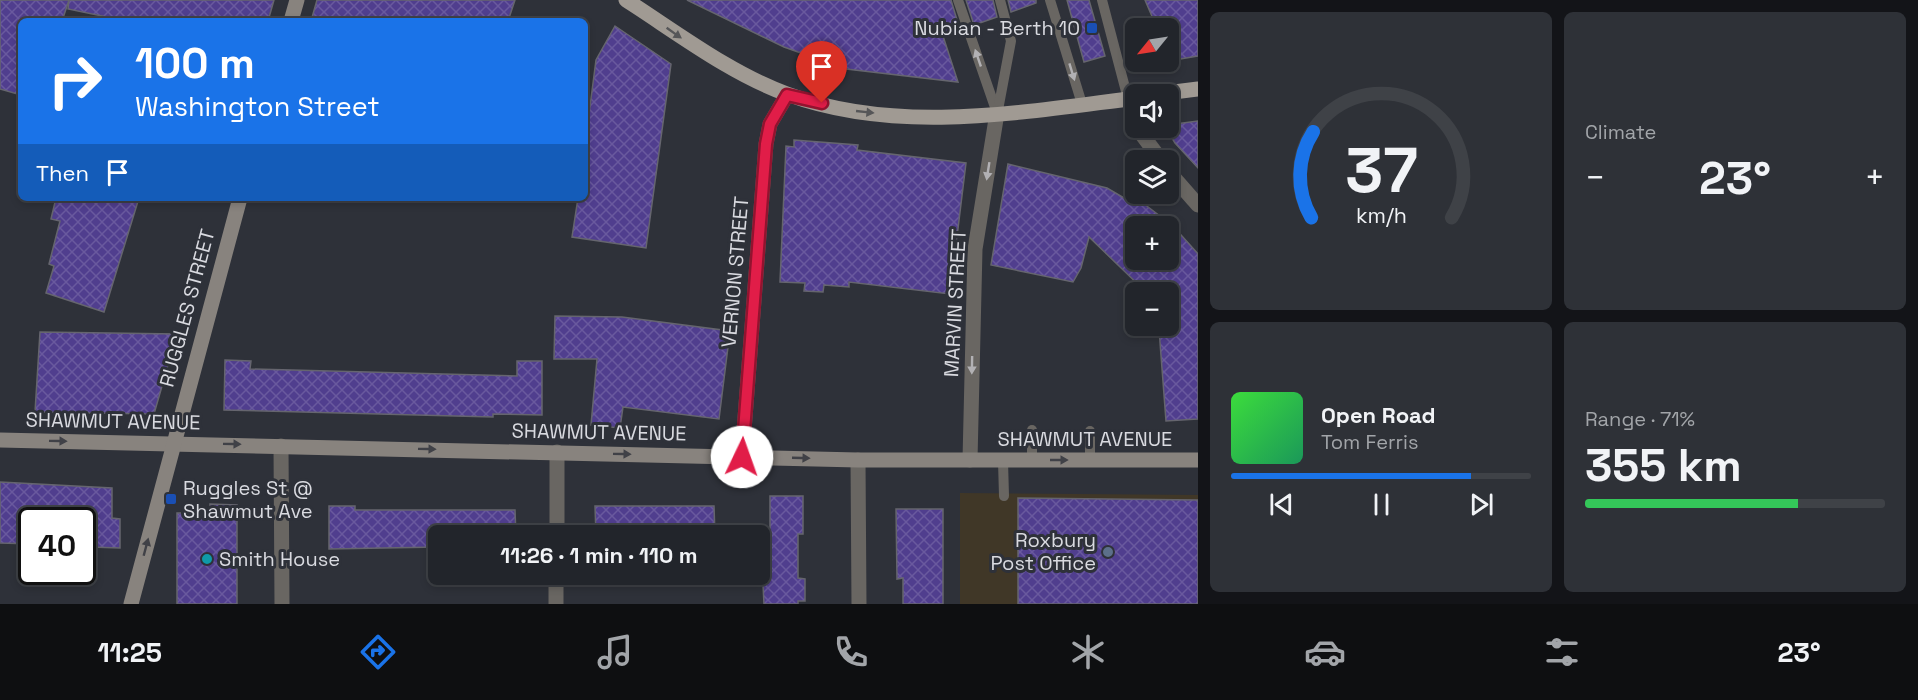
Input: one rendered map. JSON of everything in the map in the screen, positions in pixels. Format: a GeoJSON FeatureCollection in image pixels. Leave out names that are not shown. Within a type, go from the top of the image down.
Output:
{"type":"FeatureCollection","features":[{"type":"Feature","properties":{"kind":"main road"},"geometry":{"type":"LineString","coordinates":[[292,18],[297,0]]}},
{"type":"Feature","properties":{"kind":"main road"},"geometry":{"type":"LineString","coordinates":[[626,0],[682,39],[787,95],[857,112],[913,117],[997,113],[1125,99]]}},
{"type":"Feature","properties":{"kind":"main road"},"geometry":{"type":"LineString","coordinates":[[1179,91],[1198,89]]}},
{"type":"Feature","properties":{"kind":"main road","name":"RUGGLES STREET"},"geometry":{"type":"LineString","coordinates":[[130,604],[239,201]]}},
{"type":"Feature","properties":{"kind":"main road","name":"SHAWMUT AVENUE"},"geometry":{"type":"LineString","coordinates":[[0,440],[858,460],[1198,460]]}},
{"type":"Feature","properties":{"kind":"street","name":"VERNON STREET"},"geometry":{"type":"LineString","coordinates":[[742,457],[766,144],[770,124],[787,95]]}},
{"type":"Feature","properties":{"kind":"street","name":"MARVIN STREET"},"geometry":{"type":"LineString","coordinates":[[970,460],[975,249],[997,113]]}},
{"type":"Feature","properties":{"kind":"street"},"geometry":{"type":"LineString","coordinates":[[1179,183],[1198,205]]}},
{"type":"Feature","properties":{"kind":"street"},"geometry":{"type":"LineString","coordinates":[[281,446],[282,604]]}},
{"type":"Feature","properties":{"kind":"street"},"geometry":{"type":"LineString","coordinates":[[556,525],[557,452]]}},
{"type":"Feature","properties":{"kind":"street"},"geometry":{"type":"LineString","coordinates":[[858,460],[859,604]]}},
{"type":"Feature","properties":{"kind":"street"},"geometry":{"type":"LineString","coordinates":[[556,585],[556,604]]}},
{"type":"Feature","properties":{"kind":"lane"},"geometry":{"type":"LineString","coordinates":[[958,0],[997,113]]}},
{"type":"Feature","properties":{"kind":"lane"},"geometry":{"type":"LineString","coordinates":[[997,113],[1011,40],[1000,0]]}},
{"type":"Feature","properties":{"kind":"lane"},"geometry":{"type":"LineString","coordinates":[[1050,0],[1082,104]]}},
{"type":"Feature","properties":{"kind":"lane"},"geometry":{"type":"LineString","coordinates":[[1102,0],[1128,84]]}},
{"type":"Feature","properties":{"kind":"lane"},"geometry":{"type":"LineString","coordinates":[[1032,430],[1032,460]]}},
{"type":"Feature","properties":{"kind":"lane"},"geometry":{"type":"LineString","coordinates":[[1090,431],[1090,460]]}},
{"type":"Feature","properties":{"kind":"lane"},"geometry":{"type":"LineString","coordinates":[[1003,461],[1004,496]]}},
{"type":"Feature","properties":{"kind":"shaded area","name":"Roxbury Post Office"},"geometry":{"type":"Polygon","coordinates":[[[960,493],[1198,495],[1198,604],[960,604],[960,493]]]}},
{"type":"Feature","properties":{"kind":"building"},"geometry":{"type":"Polygon","coordinates":[[[0,0],[69,0],[63,18],[18,18],[18,94],[0,89],[0,0]]]}},
{"type":"Feature","properties":{"kind":"building"},"geometry":{"type":"Polygon","coordinates":[[[69,0],[274,0],[269,18],[112,18],[68,9],[69,0]]]}},
{"type":"Feature","properties":{"kind":"building"},"geometry":{"type":"Polygon","coordinates":[[[317,0],[515,0],[509,18],[312,18],[317,0]]]}},
{"type":"Feature","properties":{"kind":"building"},"geometry":{"type":"Polygon","coordinates":[[[687,0],[951,0],[960,30],[943,36],[958,82],[846,69],[784,47],[687,0]]]}},
{"type":"Feature","properties":{"kind":"building"},"geometry":{"type":"Polygon","coordinates":[[[966,0],[993,0],[997,17],[974,25],[966,0]]]}},
{"type":"Feature","properties":{"kind":"building"},"geometry":{"type":"Polygon","coordinates":[[[1008,0],[1036,0],[1036,3],[1011,12],[1008,0]]]}},
{"type":"Feature","properties":{"kind":"building"},"geometry":{"type":"Polygon","coordinates":[[[1067,0],[1089,0],[1105,56],[1084,62],[1067,0]]]}},
{"type":"Feature","properties":{"kind":"building"},"geometry":{"type":"Polygon","coordinates":[[[1145,0],[1198,0],[1198,56],[1179,59],[1179,18],[1153,18],[1145,0]]]}},
{"type":"Feature","properties":{"kind":"building"},"geometry":{"type":"Polygon","coordinates":[[[615,26],[671,64],[646,248],[572,237],[578,201],[588,201],[588,122],[596,60],[615,26]]]}},
{"type":"Feature","properties":{"kind":"building"},"geometry":{"type":"Polygon","coordinates":[[[1198,121],[1198,168],[1172,138],[1179,138],[1179,124],[1198,121]]]}},
{"type":"Feature","properties":{"kind":"building"},"geometry":{"type":"Polygon","coordinates":[[[794,140],[858,145],[857,150],[966,163],[950,294],[849,282],[849,287],[824,285],[823,292],[804,291],[805,283],[780,282],[786,146],[794,147],[794,140]]]}},
{"type":"Feature","properties":{"kind":"building"},"geometry":{"type":"Polygon","coordinates":[[[1008,164],[1107,188],[1125,199],[1125,204],[1144,204],[1160,216],[1125,216],[1125,270],[1179,270],[1179,233],[1198,254],[1198,419],[1166,421],[1160,336],[1179,336],[1179,282],[1136,282],[1089,237],[1081,268],[1073,282],[991,265],[1008,164]]]}},
{"type":"Feature","properties":{"kind":"building"},"geometry":{"type":"Polygon","coordinates":[[[55,201],[138,201],[104,312],[46,293],[54,266],[49,264],[60,221],[51,219],[55,201]]]}},
{"type":"Feature","properties":{"kind":"building"},"geometry":{"type":"Polygon","coordinates":[[[555,316],[622,317],[730,331],[719,419],[623,407],[620,428],[591,425],[597,359],[554,359],[555,316]]]}},
{"type":"Feature","properties":{"kind":"building"},"geometry":{"type":"Polygon","coordinates":[[[40,332],[177,334],[154,414],[35,412],[40,332]]]}},
{"type":"Feature","properties":{"kind":"building"},"geometry":{"type":"Polygon","coordinates":[[[225,360],[251,361],[250,369],[517,376],[517,361],[542,361],[542,415],[493,414],[493,417],[224,410],[225,360]]]}},
{"type":"Feature","properties":{"kind":"building"},"geometry":{"type":"Polygon","coordinates":[[[0,482],[112,488],[112,518],[120,519],[120,548],[96,547],[96,507],[18,507],[18,544],[0,543],[0,482]]]}},
{"type":"Feature","properties":{"kind":"building"},"geometry":{"type":"Polygon","coordinates":[[[770,496],[803,496],[803,534],[798,534],[798,578],[805,579],[805,601],[798,601],[798,604],[764,604],[763,585],[770,585],[770,496]]]}},
{"type":"Feature","properties":{"kind":"building","name":"Roxbury Post Office"},"geometry":{"type":"Polygon","coordinates":[[[1018,498],[1198,500],[1198,604],[1018,604],[1018,498]]]}},
{"type":"Feature","properties":{"kind":"building","name":"Smith House"},"geometry":{"type":"Polygon","coordinates":[[[210,504],[237,505],[237,604],[177,604],[177,513],[210,513],[210,504]]]}},
{"type":"Feature","properties":{"kind":"building"},"geometry":{"type":"Polygon","coordinates":[[[329,506],[355,506],[355,510],[515,510],[516,525],[428,525],[428,547],[329,549],[329,506]]]}},
{"type":"Feature","properties":{"kind":"building"},"geometry":{"type":"Polygon","coordinates":[[[595,506],[714,506],[715,525],[596,525],[595,506]]]}},
{"type":"Feature","properties":{"kind":"building"},"geometry":{"type":"Polygon","coordinates":[[[896,509],[943,509],[943,604],[903,604],[903,578],[897,579],[896,509]]]}},
{"type":"Feature","properties":{"kind":"place","name":"Nubian - Berth 10"},"geometry":{"type":"Point","coordinates":[1092,28]}},
{"type":"Feature","properties":{"kind":"place","name":"Ruggles St @ Shawmut Ave"},"geometry":{"type":"Point","coordinates":[171,499]}},
{"type":"Feature","properties":{"kind":"place","name":"Roxbury Post Office"},"geometry":{"type":"Point","coordinates":[1108,552]}},
{"type":"Feature","properties":{"kind":"place","name":"Smith House"},"geometry":{"type":"Point","coordinates":[207,559]}},
{"type":"Feature","properties":{"kind":"route"},"geometry":{"type":"LineString","coordinates":[[742,457],[766,144],[770,124],[787,95],[822,103]]}}]}
